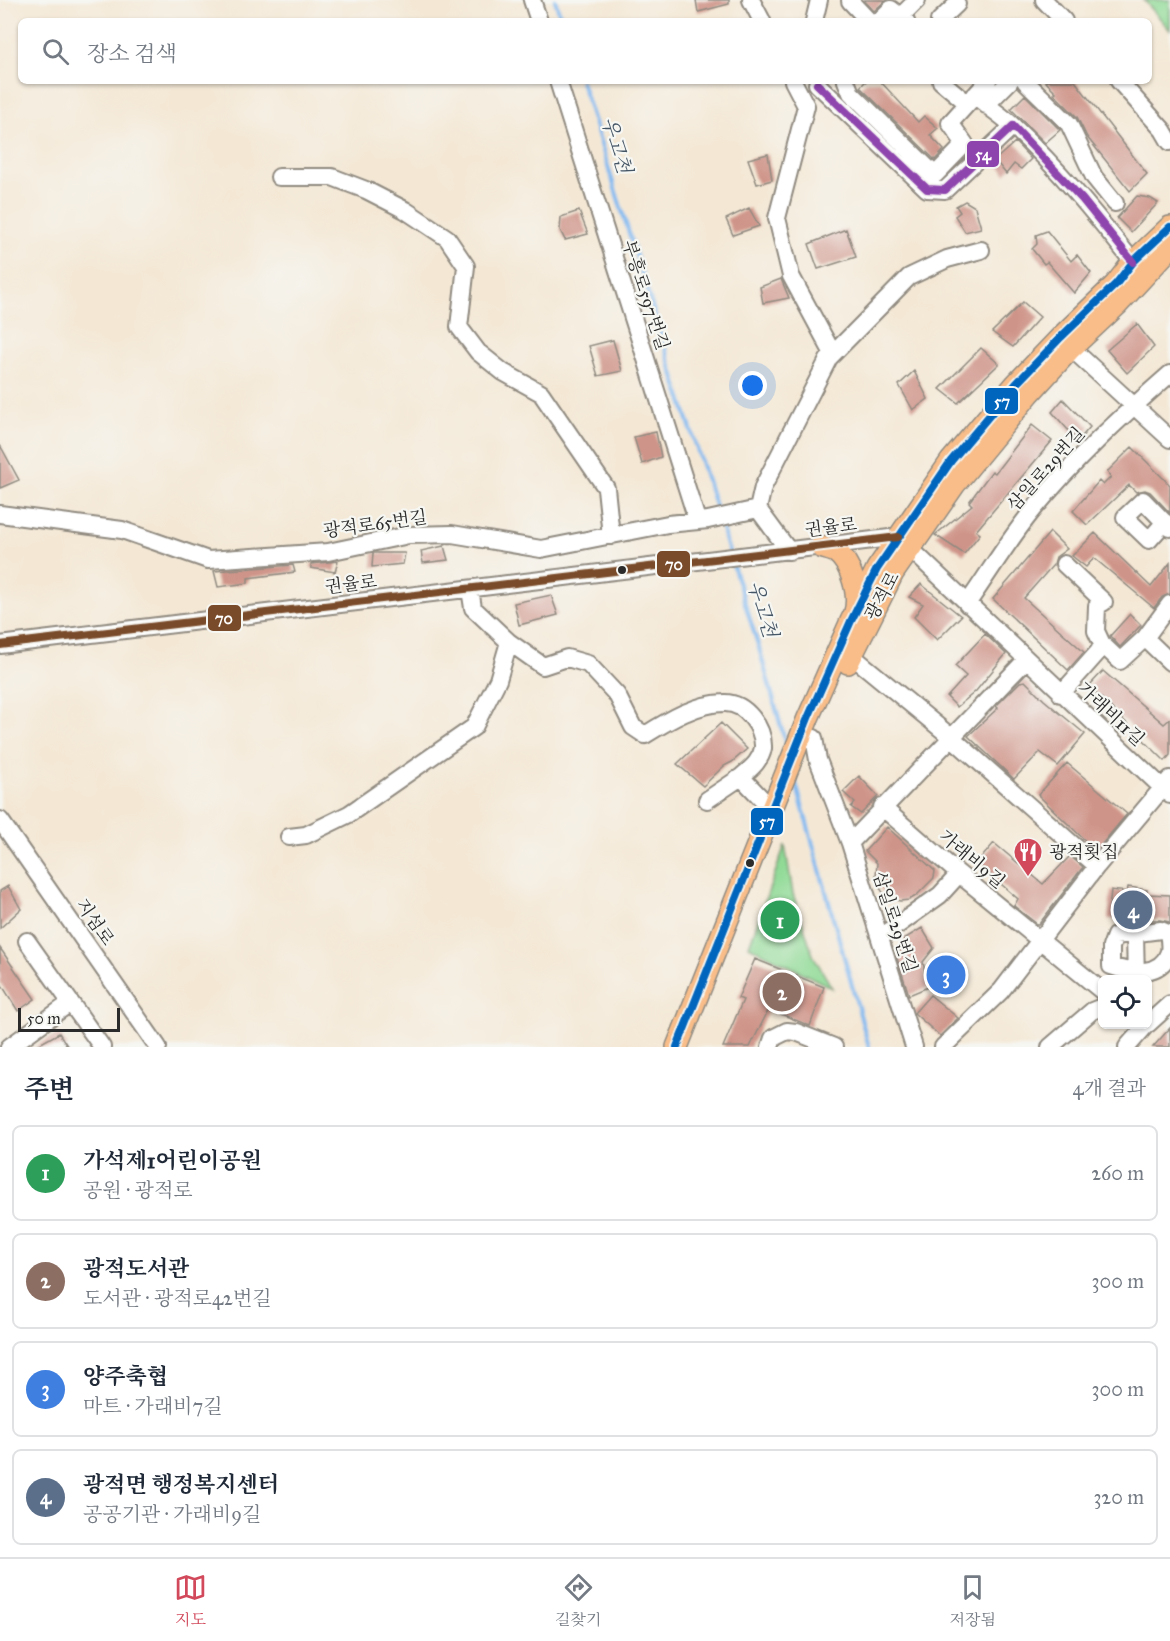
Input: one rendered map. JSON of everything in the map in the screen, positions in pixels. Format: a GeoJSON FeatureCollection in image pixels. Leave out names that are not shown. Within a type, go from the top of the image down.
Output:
{"type":"FeatureCollection","features":[{"type":"Feature","properties":{"kind":"main road","name":"광적로"},"geometry":{"type":"LineString","coordinates":[[808,741],[893,573],[904,543],[951,460],[1016,384],[1116,284],[1132,262],[1170,227]]}},
{"type":"Feature","properties":{"kind":"main road","name":"광적로"},"geometry":{"type":"LineString","coordinates":[[808,741],[851,621],[877,569],[904,543],[1029,394],[1170,248]]}},
{"type":"Feature","properties":{"kind":"main road"},"geometry":{"type":"LineString","coordinates":[[822,547],[835,551],[840,556],[852,578],[857,604],[851,621]]}},
{"type":"Feature","properties":{"kind":"main road"},"geometry":{"type":"LineString","coordinates":[[677,1047],[763,831],[808,741]]}},
{"type":"Feature","properties":{"kind":"main road"},"geometry":{"type":"LineString","coordinates":[[692,1047],[778,804]]}},
{"type":"Feature","properties":{"kind":"street"},"geometry":{"type":"LineString","coordinates":[[532,0],[538,18]]}},
{"type":"Feature","properties":{"kind":"street"},"geometry":{"type":"LineString","coordinates":[[751,0],[760,18]]}},
{"type":"Feature","properties":{"kind":"street"},"geometry":{"type":"LineString","coordinates":[[815,18],[819,0]]}},
{"type":"Feature","properties":{"kind":"street"},"geometry":{"type":"LineString","coordinates":[[847,18],[849,0]]}},
{"type":"Feature","properties":{"kind":"street"},"geometry":{"type":"LineString","coordinates":[[849,0],[866,18]]}},
{"type":"Feature","properties":{"kind":"street"},"geometry":{"type":"LineString","coordinates":[[904,18],[917,0]]}},
{"type":"Feature","properties":{"kind":"street"},"geometry":{"type":"LineString","coordinates":[[1044,0],[1061,18]]}},
{"type":"Feature","properties":{"kind":"street"},"geometry":{"type":"LineString","coordinates":[[942,18],[957,4]]}},
{"type":"Feature","properties":{"kind":"street"},"geometry":{"type":"LineString","coordinates":[[882,18],[891,9],[902,18]]}},
{"type":"Feature","properties":{"kind":"street","name":"부흥로597번길"},"geometry":{"type":"LineString","coordinates":[[559,84],[702,520]]}},
{"type":"Feature","properties":{"kind":"street"},"geometry":{"type":"LineString","coordinates":[[795,84],[806,106]]}},
{"type":"Feature","properties":{"kind":"street"},"geometry":{"type":"LineString","coordinates":[[789,551],[775,535],[758,508],[762,487],[832,352],[791,276],[777,218],[806,106],[816,84]]}},
{"type":"Feature","properties":{"kind":"street"},"geometry":{"type":"LineString","coordinates":[[819,84],[927,189],[945,190],[1013,126]]}},
{"type":"Feature","properties":{"kind":"street"},"geometry":{"type":"LineString","coordinates":[[847,84],[851,93],[935,175],[965,144],[950,123],[976,101],[1005,84]]}},
{"type":"Feature","properties":{"kind":"street"},"geometry":{"type":"LineString","coordinates":[[946,84],[1013,126],[1082,199],[1132,262]]}},
{"type":"Feature","properties":{"kind":"street"},"geometry":{"type":"LineString","coordinates":[[976,101],[986,84]]}},
{"type":"Feature","properties":{"kind":"street"},"geometry":{"type":"LineString","coordinates":[[1028,84],[1069,124],[1094,177],[1116,202]]}},
{"type":"Feature","properties":{"kind":"street"},"geometry":{"type":"LineString","coordinates":[[1122,84],[1169,137]]}},
{"type":"Feature","properties":{"kind":"street"},"geometry":{"type":"LineString","coordinates":[[279,177],[332,177],[366,190],[405,210],[447,238],[466,266],[459,327],[478,352],[503,372],[541,393],[606,489],[611,536]]}},
{"type":"Feature","properties":{"kind":"street"},"geometry":{"type":"LineString","coordinates":[[830,357],[909,277],[947,259],[981,250]]}},
{"type":"Feature","properties":{"kind":"street"},"geometry":{"type":"LineString","coordinates":[[1071,348],[1170,439]]}},
{"type":"Feature","properties":{"kind":"street","name":"삼일로29번길"},"geometry":{"type":"LineString","coordinates":[[967,604],[1032,511],[1079,458],[1170,374]]}},
{"type":"Feature","properties":{"kind":"street","name":"광적로65번길"},"geometry":{"type":"LineString","coordinates":[[0,514],[122,530],[208,560],[328,552],[409,535],[452,534],[541,549],[758,508]]}},
{"type":"Feature","properties":{"kind":"street"},"geometry":{"type":"LineString","coordinates":[[850,843],[882,807],[1026,660],[904,543]]}},
{"type":"Feature","properties":{"kind":"street","name":"권율로"},"geometry":{"type":"LineString","coordinates":[[0,645],[822,547],[904,543]]}},
{"type":"Feature","properties":{"kind":"street"},"geometry":{"type":"LineString","coordinates":[[1064,564],[1104,602],[1097,606],[1096,631],[1102,644],[1120,661],[1145,638],[1170,604]]}},
{"type":"Feature","properties":{"kind":"street"},"geometry":{"type":"LineString","coordinates":[[470,589],[473,608],[509,642],[543,666],[567,658],[588,664],[617,695],[633,728],[645,735],[681,715],[708,704],[729,703],[749,712],[759,731],[763,748],[757,763],[707,800]]}},
{"type":"Feature","properties":{"kind":"street"},"geometry":{"type":"LineString","coordinates":[[1145,638],[1170,662]]}},
{"type":"Feature","properties":{"kind":"street"},"geometry":{"type":"LineString","coordinates":[[289,837],[306,835],[349,814],[474,727],[498,680],[509,642]]}},
{"type":"Feature","properties":{"kind":"street"},"geometry":{"type":"LineString","coordinates":[[1061,694],[1099,651],[1102,644]]}},
{"type":"Feature","properties":{"kind":"street"},"geometry":{"type":"LineString","coordinates":[[851,655],[951,737],[1097,866]]}},
{"type":"Feature","properties":{"kind":"street","name":"가래비11길"},"geometry":{"type":"LineString","coordinates":[[1026,660],[1167,788]]}},
{"type":"Feature","properties":{"kind":"street","name":"삼일로29번길"},"geometry":{"type":"LineString","coordinates":[[808,741],[818,760],[850,843],[914,1047]]}},
{"type":"Feature","properties":{"kind":"street"},"geometry":{"type":"LineString","coordinates":[[741,777],[764,801],[778,804]]}},
{"type":"Feature","properties":{"kind":"street"},"geometry":{"type":"LineString","coordinates":[[943,1047],[1001,991],[1097,866],[1167,788]]}},
{"type":"Feature","properties":{"kind":"street","name":"가래비9길"},"geometry":{"type":"LineString","coordinates":[[882,807],[959,874],[1098,988]]}},
{"type":"Feature","properties":{"kind":"street","name":"지섬로"},"geometry":{"type":"LineString","coordinates":[[0,820],[6,842],[158,1047]]}},
{"type":"Feature","properties":{"kind":"street"},"geometry":{"type":"LineString","coordinates":[[881,937],[940,895],[959,874]]}},
{"type":"Feature","properties":{"kind":"street"},"geometry":{"type":"LineString","coordinates":[[1134,975],[1111,966],[1111,947],[1115,936],[1161,930],[1168,933],[1170,950],[1163,963],[1138,975]]}},
{"type":"Feature","properties":{"kind":"street"},"geometry":{"type":"LineString","coordinates":[[1135,933],[1136,975]]}},
{"type":"Feature","properties":{"kind":"street"},"geometry":{"type":"LineString","coordinates":[[27,941],[102,1047]]}},
{"type":"Feature","properties":{"kind":"street"},"geometry":{"type":"LineString","coordinates":[[9,1047],[70,1003]]}},
{"type":"Feature","properties":{"kind":"street"},"geometry":{"type":"LineString","coordinates":[[1152,1019],[1170,1004]]}},
{"type":"Feature","properties":{"kind":"street"},"geometry":{"type":"LineString","coordinates":[[1050,1047],[1092,1011],[1098,1009]]}},
{"type":"Feature","properties":{"kind":"street"},"geometry":{"type":"LineString","coordinates":[[1127,1047],[1142,1029]]}},
{"type":"Feature","properties":{"kind":"street"},"geometry":{"type":"LineString","coordinates":[[771,1042],[787,1031],[796,1032],[834,1047]]}},
{"type":"Feature","properties":{"kind":"green space"},"geometry":{"type":"Polygon","coordinates":[[[1144,0],[1170,0],[1170,30],[1144,0]]]}},
{"type":"Feature","properties":{"kind":"green space"},"geometry":{"type":"Polygon","coordinates":[[[785,845],[793,894],[813,955],[832,988],[749,946],[785,845]]]}},
{"type":"Feature","properties":{"kind":"building"},"geometry":{"type":"Polygon","coordinates":[[[696,0],[729,0],[729,4],[698,12],[696,0]]]}},
{"type":"Feature","properties":{"kind":"building"},"geometry":{"type":"Polygon","coordinates":[[[864,0],[886,0],[874,11],[864,0]]]}},
{"type":"Feature","properties":{"kind":"building"},"geometry":{"type":"Polygon","coordinates":[[[863,84],[883,84],[918,122],[924,116],[938,128],[930,135],[944,150],[935,160],[860,87],[863,84]]]}},
{"type":"Feature","properties":{"kind":"building"},"geometry":{"type":"Polygon","coordinates":[[[1048,84],[1077,84],[1147,174],[1130,191],[1087,137],[1077,117],[1054,94],[1056,92],[1048,84]]]}},
{"type":"Feature","properties":{"kind":"building"},"geometry":{"type":"Polygon","coordinates":[[[1025,95],[1060,130],[1045,143],[1011,109],[1025,95]]]}},
{"type":"Feature","properties":{"kind":"building"},"geometry":{"type":"Polygon","coordinates":[[[1015,142],[1031,159],[1021,169],[1014,164],[1006,174],[995,160],[1015,142]]]}},
{"type":"Feature","properties":{"kind":"building"},"geometry":{"type":"Polygon","coordinates":[[[768,154],[772,180],[757,184],[748,159],[768,154]]]}},
{"type":"Feature","properties":{"kind":"building"},"geometry":{"type":"Polygon","coordinates":[[[1137,196],[1150,198],[1158,203],[1131,232],[1117,218],[1137,196]]]}},
{"type":"Feature","properties":{"kind":"building"},"geometry":{"type":"Polygon","coordinates":[[[965,201],[975,207],[981,228],[965,232],[955,216],[960,212],[956,206],[965,201]]]}},
{"type":"Feature","properties":{"kind":"building"},"geometry":{"type":"Polygon","coordinates":[[[749,208],[759,226],[733,235],[726,219],[749,208]]]}},
{"type":"Feature","properties":{"kind":"building"},"geometry":{"type":"Polygon","coordinates":[[[579,211],[588,234],[565,240],[560,230],[561,217],[579,211]]]}},
{"type":"Feature","properties":{"kind":"building"},"geometry":{"type":"Polygon","coordinates":[[[846,229],[856,257],[818,269],[809,244],[846,229]]]}},
{"type":"Feature","properties":{"kind":"building"},"geometry":{"type":"Polygon","coordinates":[[[1047,231],[1071,261],[1077,255],[1091,273],[1074,293],[1047,262],[1044,264],[1032,249],[1037,244],[1036,235],[1047,231]]]}},
{"type":"Feature","properties":{"kind":"building"},"geometry":{"type":"Polygon","coordinates":[[[781,279],[789,298],[763,303],[760,287],[781,279]]]}},
{"type":"Feature","properties":{"kind":"building"},"geometry":{"type":"Polygon","coordinates":[[[1023,302],[1040,317],[1013,347],[992,332],[1023,302]]]}},
{"type":"Feature","properties":{"kind":"building"},"geometry":{"type":"Polygon","coordinates":[[[1137,324],[1154,347],[1127,373],[1107,350],[1137,324]]]}},
{"type":"Feature","properties":{"kind":"building"},"geometry":{"type":"Polygon","coordinates":[[[613,340],[622,371],[598,376],[589,346],[613,340]]]}},
{"type":"Feature","properties":{"kind":"building"},"geometry":{"type":"Polygon","coordinates":[[[981,348],[999,364],[958,403],[940,389],[981,348]]]}},
{"type":"Feature","properties":{"kind":"building"},"geometry":{"type":"Polygon","coordinates":[[[914,371],[928,399],[913,410],[899,385],[914,371]]]}},
{"type":"Feature","properties":{"kind":"building"},"geometry":{"type":"Polygon","coordinates":[[[1063,399],[1090,427],[1078,441],[1052,412],[1063,399]]]}},
{"type":"Feature","properties":{"kind":"building"},"geometry":{"type":"Polygon","coordinates":[[[1032,425],[1052,441],[976,531],[980,534],[964,554],[935,535],[972,505],[969,502],[992,471],[995,473],[1032,425]]]}},
{"type":"Feature","properties":{"kind":"building"},"geometry":{"type":"Polygon","coordinates":[[[656,432],[661,457],[642,464],[634,437],[656,432]]]}},
{"type":"Feature","properties":{"kind":"building"},"geometry":{"type":"Polygon","coordinates":[[[0,445],[19,480],[0,488],[0,445]]]}},
{"type":"Feature","properties":{"kind":"building"},"geometry":{"type":"Polygon","coordinates":[[[1132,447],[1170,485],[1170,513],[1150,492],[1145,490],[1136,492],[1129,485],[1087,525],[1073,511],[1099,481],[1103,485],[1111,477],[1107,472],[1132,447]]]}},
{"type":"Feature","properties":{"kind":"building"},"geometry":{"type":"Polygon","coordinates":[[[1050,532],[1067,549],[1056,557],[1054,564],[1024,598],[1084,652],[1068,670],[993,599],[1050,532]]]}},
{"type":"Feature","properties":{"kind":"building"},"geometry":{"type":"Polygon","coordinates":[[[1095,533],[1151,587],[1170,563],[1170,594],[1162,597],[1154,608],[1094,558],[1086,567],[1072,556],[1095,533]]]}},
{"type":"Feature","properties":{"kind":"building"},"geometry":{"type":"Polygon","coordinates":[[[444,546],[448,560],[423,563],[421,551],[444,546]]]}},
{"type":"Feature","properties":{"kind":"building"},"geometry":{"type":"Polygon","coordinates":[[[373,553],[405,553],[403,564],[372,567],[373,553]]]}},
{"type":"Feature","properties":{"kind":"building"},"geometry":{"type":"Polygon","coordinates":[[[338,561],[335,572],[311,568],[311,564],[338,561]]]}},
{"type":"Feature","properties":{"kind":"building"},"geometry":{"type":"Polygon","coordinates":[[[293,565],[295,572],[248,578],[248,583],[218,587],[214,571],[293,565]]]}},
{"type":"Feature","properties":{"kind":"building"},"geometry":{"type":"Polygon","coordinates":[[[921,584],[961,616],[937,640],[914,617],[923,604],[909,597],[921,584]]]}},
{"type":"Feature","properties":{"kind":"building"},"geometry":{"type":"Polygon","coordinates":[[[551,595],[558,615],[519,625],[514,603],[551,595]]]}},
{"type":"Feature","properties":{"kind":"building"},"geometry":{"type":"Polygon","coordinates":[[[1130,614],[1141,625],[1120,647],[1110,636],[1130,614]]]}},
{"type":"Feature","properties":{"kind":"building"},"geometry":{"type":"Polygon","coordinates":[[[985,634],[1006,654],[976,691],[957,707],[947,697],[966,676],[955,666],[985,634]]]}},
{"type":"Feature","properties":{"kind":"building"},"geometry":{"type":"Polygon","coordinates":[[[1103,671],[1164,724],[1170,719],[1170,755],[1165,761],[1089,686],[1103,671]]]}},
{"type":"Feature","properties":{"kind":"building"},"geometry":{"type":"Polygon","coordinates":[[[1025,681],[1085,734],[1058,766],[1040,752],[1014,779],[968,736],[998,708],[996,706],[1020,682],[1025,681]]]}},
{"type":"Feature","properties":{"kind":"building"},"geometry":{"type":"Polygon","coordinates":[[[721,723],[747,749],[703,786],[677,764],[721,723]]]}},
{"type":"Feature","properties":{"kind":"building"},"geometry":{"type":"Polygon","coordinates":[[[1067,763],[1127,814],[1096,851],[1038,795],[1067,763]]]}},
{"type":"Feature","properties":{"kind":"building"},"geometry":{"type":"Polygon","coordinates":[[[859,776],[878,796],[861,814],[851,807],[855,803],[843,792],[859,776]]]}},
{"type":"Feature","properties":{"kind":"building"},"geometry":{"type":"Polygon","coordinates":[[[887,827],[935,871],[934,878],[909,900],[900,901],[884,894],[878,885],[877,863],[865,851],[887,827]]]}},
{"type":"Feature","properties":{"kind":"building"},"geometry":{"type":"Polygon","coordinates":[[[994,843],[1043,884],[1070,856],[1083,867],[1039,924],[1014,906],[1018,899],[977,863],[994,843]]]}},
{"type":"Feature","properties":{"kind":"building"},"geometry":{"type":"Polygon","coordinates":[[[8,886],[21,909],[0,928],[0,891],[8,886]]]}},
{"type":"Feature","properties":{"kind":"building"},"geometry":{"type":"Polygon","coordinates":[[[1128,887],[1147,890],[1147,894],[1170,895],[1170,922],[1108,919],[1111,890],[1127,892],[1128,887]]]}},
{"type":"Feature","properties":{"kind":"building"},"geometry":{"type":"Polygon","coordinates":[[[922,928],[934,948],[923,962],[928,987],[909,995],[897,958],[904,939],[922,928]]]}},
{"type":"Feature","properties":{"kind":"building"},"geometry":{"type":"Polygon","coordinates":[[[0,948],[35,999],[18,1011],[0,982],[0,948]]]}},
{"type":"Feature","properties":{"kind":"building"},"geometry":{"type":"Polygon","coordinates":[[[755,959],[824,987],[810,1026],[769,1009],[750,1047],[723,1047],[743,1000],[738,998],[755,959]]]}},
{"type":"Feature","properties":{"kind":"building"},"geometry":{"type":"Polygon","coordinates":[[[930,995],[958,1018],[940,1036],[914,1013],[930,995]]]}},
{"type":"Feature","properties":{"kind":"building"},"geometry":{"type":"Polygon","coordinates":[[[1170,1028],[1170,1047],[1153,1047],[1170,1028]]]}},
{"type":"Feature","properties":{"kind":"building"},"geometry":{"type":"Polygon","coordinates":[[[59,1033],[68,1047],[34,1047],[59,1033]]]}},
{"type":"Feature","properties":{"kind":"waterway","name":"우고천"},"geometry":{"type":"LineString","coordinates":[[555,0],[561,18]]}},
{"type":"Feature","properties":{"kind":"waterway","name":"우고천"},"geometry":{"type":"LineString","coordinates":[[582,84],[717,512]]}},
{"type":"Feature","properties":{"kind":"waterway","name":"우고천"},"geometry":{"type":"LineString","coordinates":[[720,522],[729,552]]}},
{"type":"Feature","properties":{"kind":"waterway","name":"우고천"},"geometry":{"type":"LineString","coordinates":[[732,562],[787,748]]}},
{"type":"Feature","properties":{"kind":"waterway","name":"우고천"},"geometry":{"type":"LineString","coordinates":[[794,776],[869,1047]]}},
{"type":"Feature","properties":{"kind":"transit line","name":"54"},"geometry":{"type":"LineString","coordinates":[[817,84],[927,189],[945,190],[1013,126],[1082,199],[1133,262]]}},
{"type":"Feature","properties":{"kind":"transit line","name":"57"},"geometry":{"type":"LineString","coordinates":[[677,1047],[808,718],[877,569],[951,461],[1016,384],[1116,284],[1133,262],[1170,227]]}},
{"type":"Feature","properties":{"kind":"transit line","name":"70"},"geometry":{"type":"LineString","coordinates":[[0,645],[898,537]]}},
{"type":"Feature","properties":{"kind":"place","name":"광적횟집"},"geometry":{"type":"Point","coordinates":[1028,878]}},
{"type":"Feature","properties":{"kind":"place","name":"광적면 행정복지센터"},"geometry":{"type":"Point","coordinates":[1133,910]}},
{"type":"Feature","properties":{"kind":"place","name":"가석제1어린이공원"},"geometry":{"type":"Point","coordinates":[780,920]}},
{"type":"Feature","properties":{"kind":"place","name":"양주축협"},"geometry":{"type":"Point","coordinates":[946,975]}},
{"type":"Feature","properties":{"kind":"place","name":"광적도서관"},"geometry":{"type":"Point","coordinates":[782,992]}}]}
